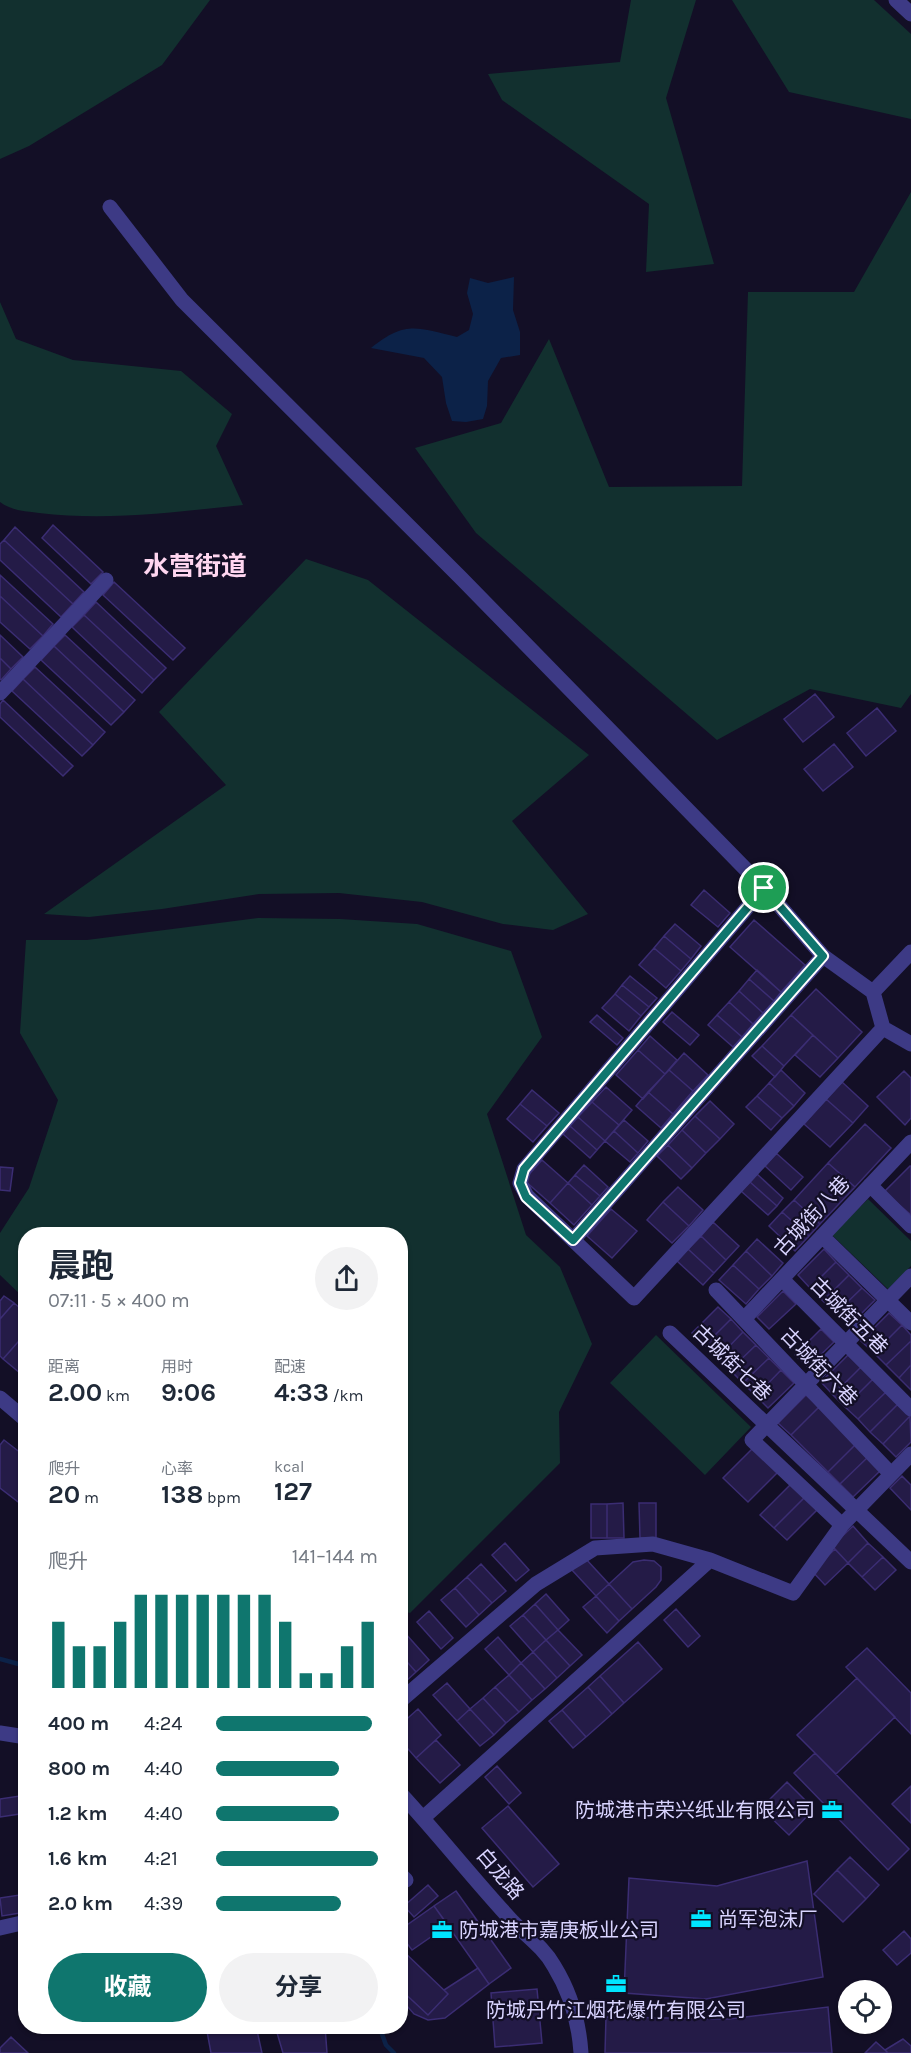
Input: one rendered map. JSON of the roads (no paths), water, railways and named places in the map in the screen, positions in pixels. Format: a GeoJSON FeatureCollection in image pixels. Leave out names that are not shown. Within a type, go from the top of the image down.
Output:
{"type":"FeatureCollection","features":[{"type":"Feature","properties":{"kind":"street"},"geometry":{"type":"LineString","coordinates":[[896,0],[911,14]]}},
{"type":"Feature","properties":{"kind":"street"},"geometry":{"type":"LineString","coordinates":[[110,207],[182,300],[461,578],[764,888],[823,956],[873,992],[883,1028],[911,1044]]}},
{"type":"Feature","properties":{"kind":"street"},"geometry":{"type":"LineString","coordinates":[[0,693],[106,580]]}},
{"type":"Feature","properties":{"kind":"street"},"geometry":{"type":"LineString","coordinates":[[764,888],[524,1169],[520,1183],[526,1197],[634,1298],[883,1028]]}},
{"type":"Feature","properties":{"kind":"street"},"geometry":{"type":"LineString","coordinates":[[873,992],[911,952]]}},
{"type":"Feature","properties":{"kind":"street"},"geometry":{"type":"LineString","coordinates":[[573,1240],[823,956]]}},
{"type":"Feature","properties":{"kind":"street","name":"古城街八巷"},"geometry":{"type":"LineString","coordinates":[[744,1319],[911,1142]]}},
{"type":"Feature","properties":{"kind":"street"},"geometry":{"type":"LineString","coordinates":[[870,1185],[911,1226]]}},
{"type":"Feature","properties":{"kind":"street"},"geometry":{"type":"LineString","coordinates":[[822,1236],[911,1323]]}},
{"type":"Feature","properties":{"kind":"street"},"geometry":{"type":"LineString","coordinates":[[766,1424],[911,1276]]}},
{"type":"Feature","properties":{"kind":"street","name":"古城街五巷"},"geometry":{"type":"LineString","coordinates":[[782,1279],[911,1409]]}},
{"type":"Feature","properties":{"kind":"street","name":"古城街六巷"},"geometry":{"type":"LineString","coordinates":[[716,1290],[891,1474]]}},
{"type":"Feature","properties":{"kind":"street","name":"古城街七巷"},"geometry":{"type":"LineString","coordinates":[[670,1333],[911,1562]]}},
{"type":"Feature","properties":{"kind":"street"},"geometry":{"type":"LineString","coordinates":[[0,1398],[18,1413]]}},
{"type":"Feature","properties":{"kind":"street","name":"古城街七巷"},"geometry":{"type":"LineString","coordinates":[[766,1424],[752,1440],[842,1525]]}},
{"type":"Feature","properties":{"kind":"street"},"geometry":{"type":"LineString","coordinates":[[408,1694],[536,1584],[595,1548],[653,1544],[710,1560],[793,1593],[842,1525],[911,1454]]}},
{"type":"Feature","properties":{"kind":"street"},"geometry":{"type":"LineString","coordinates":[[423,1818],[710,1560]]}},
{"type":"Feature","properties":{"kind":"street"},"geometry":{"type":"LineString","coordinates":[[0,1733],[18,1736]]}},
{"type":"Feature","properties":{"kind":"street","name":"白龙路"},"geometry":{"type":"LineString","coordinates":[[408,1802],[553,1964],[570,1997],[576,2018],[581,2053]]}},
{"type":"Feature","properties":{"kind":"street"},"geometry":{"type":"LineString","coordinates":[[0,1928],[18,1924]]}},
{"type":"Feature","properties":{"kind":"water"},"geometry":{"type":"Polygon","coordinates":[[[514,277],[513,310],[520,332],[520,355],[501,358],[488,381],[487,406],[483,419],[466,422],[452,421],[446,403],[442,377],[424,358],[371,348],[383,339],[403,330],[421,329],[457,337],[469,330],[473,314],[467,293],[470,278],[488,283],[514,277]]]}},
{"type":"Feature","properties":{"kind":"waterway"},"geometry":{"type":"LineString","coordinates":[[0,1659],[18,1664]]}},
{"type":"Feature","properties":{"kind":"waterway"},"geometry":{"type":"LineString","coordinates":[[382,2034],[386,2045],[394,2053]]}},
{"type":"Feature","properties":{"kind":"place","name":"防城港市荣兴纸业有限公司"},"geometry":{"type":"Point","coordinates":[832,1810]}},
{"type":"Feature","properties":{"kind":"place","name":"尚军泡沫厂"},"geometry":{"type":"Point","coordinates":[701,1919]}},
{"type":"Feature","properties":{"kind":"place","name":"防城港市嘉庚板业公司"},"geometry":{"type":"Point","coordinates":[442,1930]}},
{"type":"Feature","properties":{"kind":"place","name":"防城丹竹江烟花爆竹有限公司"},"geometry":{"type":"Point","coordinates":[616,1984]}},
{"type":"Feature","properties":{"kind":"district","name":"水营街道"},"geometry":{"type":"Point","coordinates":[195,566]}}]}
